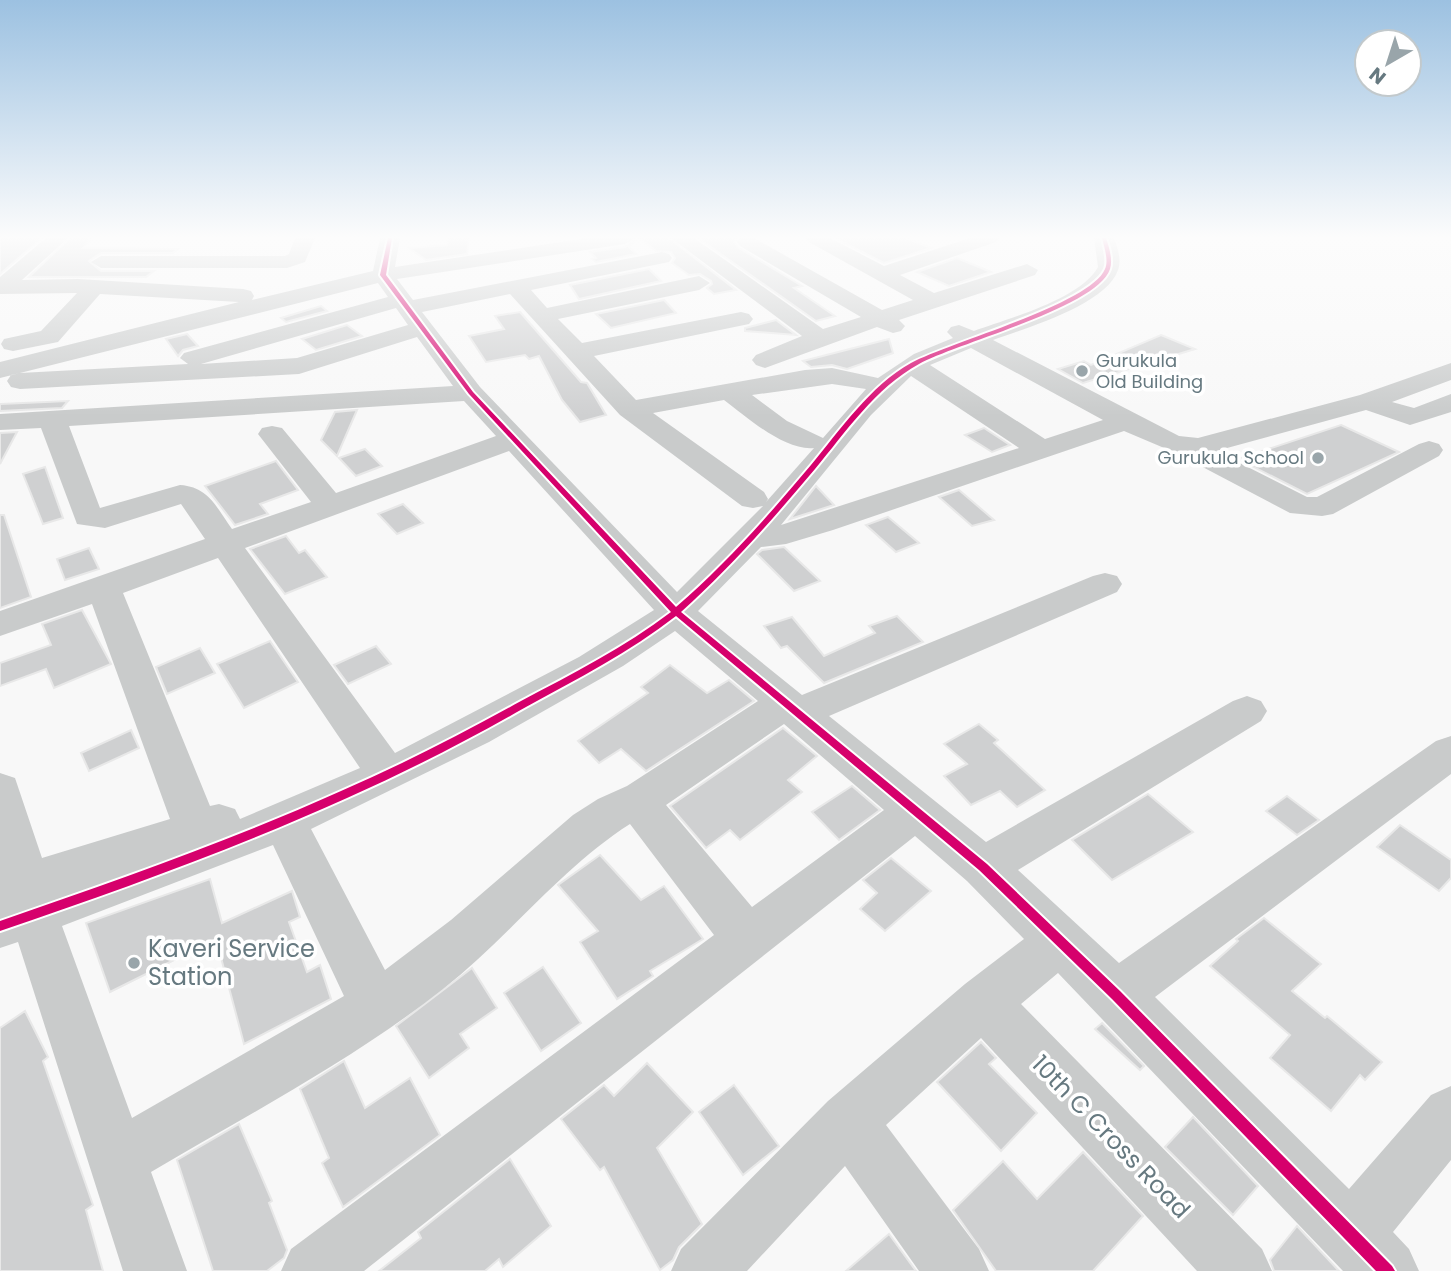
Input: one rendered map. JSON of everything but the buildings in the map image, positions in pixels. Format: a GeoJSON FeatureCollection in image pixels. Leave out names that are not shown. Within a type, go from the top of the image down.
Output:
{"type":"FeatureCollection","features":[{"type":"Feature","properties":{"kind":"street"},"geometry":{"type":"LineString","coordinates":[[0,307],[16,297]]}},
{"type":"Feature","properties":{"kind":"street"},"geometry":{"type":"LineString","coordinates":[[0,345],[29,343],[49,337],[78,297]]}},
{"type":"Feature","properties":{"kind":"street"},"geometry":{"type":"LineString","coordinates":[[254,297],[282,299]]}},
{"type":"Feature","properties":{"kind":"street"},"geometry":{"type":"LineString","coordinates":[[0,370],[289,297]]}},
{"type":"Feature","properties":{"kind":"street"},"geometry":{"type":"LineString","coordinates":[[399,297],[471,393],[668,602],[983,867],[1116,995],[1370,1252],[1451,1115]]}},
{"type":"Feature","properties":{"kind":"street"},"geometry":{"type":"LineString","coordinates":[[128,376],[471,297]]}},
{"type":"Feature","properties":{"kind":"street"},"geometry":{"type":"LineString","coordinates":[[523,297],[630,409],[753,499]]}},
{"type":"Feature","properties":{"kind":"street"},"geometry":{"type":"LineString","coordinates":[[540,316],[630,297]]}},
{"type":"Feature","properties":{"kind":"street"},"geometry":{"type":"LineString","coordinates":[[763,297],[820,338]]}},
{"type":"Feature","properties":{"kind":"street"},"geometry":{"type":"LineString","coordinates":[[844,297],[880,318],[1127,421],[1152,435],[1186,447],[1301,506],[1322,507],[1429,450]]}},
{"type":"Feature","properties":{"kind":"street"},"geometry":{"type":"LineString","coordinates":[[925,297],[934,302]]}},
{"type":"Feature","properties":{"kind":"street"},"geometry":{"type":"LineString","coordinates":[[765,360],[820,338],[948,297]]}},
{"type":"Feature","properties":{"kind":"street"},"geometry":{"type":"LineString","coordinates":[[15,904],[197,830],[331,781],[377,759],[668,602],[753,499],[867,381],[1048,297]]}},
{"type":"Feature","properties":{"kind":"street"},"geometry":{"type":"LineString","coordinates":[[15,904],[284,821],[387,776],[485,727],[598,663],[668,602],[749,539],[866,406],[943,345],[1074,297]]}},
{"type":"Feature","properties":{"kind":"street"},"geometry":{"type":"LineString","coordinates":[[0,381],[299,366],[410,312]]}},
{"type":"Feature","properties":{"kind":"street"},"geometry":{"type":"LineString","coordinates":[[575,352],[741,319]]}},
{"type":"Feature","properties":{"kind":"street"},"geometry":{"type":"LineString","coordinates":[[943,345],[1042,450]]}},
{"type":"Feature","properties":{"kind":"street"},"geometry":{"type":"LineString","coordinates":[[1186,447],[1198,447],[1368,401],[1451,371]]}},
{"type":"Feature","properties":{"kind":"street"},"geometry":{"type":"LineString","coordinates":[[630,409],[805,378],[832,376],[867,381]]}},
{"type":"Feature","properties":{"kind":"street"},"geometry":{"type":"LineString","coordinates":[[729,391],[776,427],[810,440]]}},
{"type":"Feature","properties":{"kind":"street"},"geometry":{"type":"LineString","coordinates":[[0,422],[53,421],[471,393]]}},
{"type":"Feature","properties":{"kind":"street"},"geometry":{"type":"LineString","coordinates":[[1368,401],[1415,419],[1451,402]]}},
{"type":"Feature","properties":{"kind":"street"},"geometry":{"type":"LineString","coordinates":[[53,421],[88,517],[105,518],[186,493],[191,495],[377,759]]}},
{"type":"Feature","properties":{"kind":"street"},"geometry":{"type":"LineString","coordinates":[[749,539],[786,534],[822,523],[1127,421]]}},
{"type":"Feature","properties":{"kind":"street"},"geometry":{"type":"LineString","coordinates":[[272,434],[331,506]]}},
{"type":"Feature","properties":{"kind":"street"},"geometry":{"type":"LineString","coordinates":[[0,625],[516,439]]}},
{"type":"Feature","properties":{"kind":"street"},"geometry":{"type":"LineString","coordinates":[[117,1159],[376,1006],[424,972],[475,930],[592,824],[619,807],[642,799],[791,708],[1105,584]]}},
{"type":"Feature","properties":{"kind":"street"},"geometry":{"type":"LineString","coordinates":[[103,587],[197,830]]}},
{"type":"Feature","properties":{"kind":"street"},"geometry":{"type":"LineString","coordinates":[[983,867],[1247,711]]}},
{"type":"Feature","properties":{"kind":"street"},"geometry":{"type":"LineString","coordinates":[[1116,995],[1451,752]]}},
{"type":"Feature","properties":{"kind":"street"},"geometry":{"type":"LineString","coordinates":[[0,790],[15,904],[117,1159],[155,1271]]}},
{"type":"Feature","properties":{"kind":"street"},"geometry":{"type":"LineString","coordinates":[[642,799],[641,806],[747,939]]}},
{"type":"Feature","properties":{"kind":"street"},"geometry":{"type":"LineString","coordinates":[[313,1271],[915,811]]}},
{"type":"Feature","properties":{"kind":"street"},"geometry":{"type":"LineString","coordinates":[[284,821],[376,1006]]}},
{"type":"Feature","properties":{"kind":"street"},"geometry":{"type":"LineString","coordinates":[[703,1271],[848,1121],[983,1002],[1058,942]]}},
{"type":"Feature","properties":{"kind":"street","name":"10th C Cross Road"},"geometry":{"type":"LineString","coordinates":[[983,1002],[1240,1271]]}},
{"type":"Feature","properties":{"kind":"street"},"geometry":{"type":"LineString","coordinates":[[848,1121],[957,1271]]}},
{"type":"Feature","properties":{"kind":"cycle path"},"geometry":{"type":"LineString","coordinates":[[400,297],[471,393],[676,612],[983,867],[1116,995],[1387,1271]]}},
{"type":"Feature","properties":{"kind":"cycle path"},"geometry":{"type":"LineString","coordinates":[[0,926],[139,877],[343,795],[475,731],[592,667],[661,623],[717,574],[772,515],[862,409],[903,370],[923,359],[1076,297]]}},
{"type":"Feature","properties":{"kind":"place","name":"Gurukula Old Building"},"geometry":{"type":"Point","coordinates":[1082,371]}},
{"type":"Feature","properties":{"kind":"place","name":"Gurukula School"},"geometry":{"type":"Point","coordinates":[1318,458]}},
{"type":"Feature","properties":{"kind":"place","name":"Kaveri Service Station"},"geometry":{"type":"Point","coordinates":[134,963]}}]}
